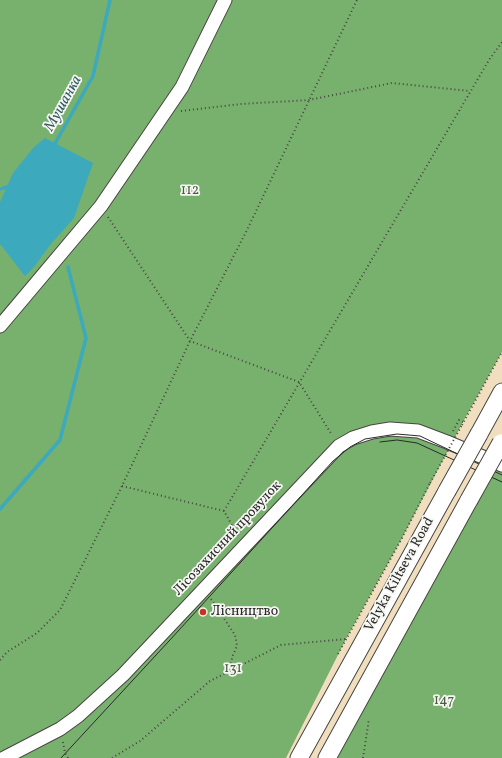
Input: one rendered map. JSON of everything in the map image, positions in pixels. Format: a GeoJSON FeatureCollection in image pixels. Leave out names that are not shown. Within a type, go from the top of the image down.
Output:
{"type":"FeatureCollection","features":[{"type":"Feature","properties":{"kind":"main road","name":"Velyka Kiltseva Road"},"geometry":{"type":"LineString","coordinates":[[299,758],[502,392]]}},
{"type":"Feature","properties":{"kind":"main road","name":"Velyka Kiltseva Road"},"geometry":{"type":"LineString","coordinates":[[327,758],[501,442]]}},
{"type":"Feature","properties":{"kind":"street"},"geometry":{"type":"LineString","coordinates":[[0,326],[101,206],[182,87],[225,0]]}},
{"type":"Feature","properties":{"kind":"street","name":"Лісозахисний провулок"},"geometry":{"type":"LineString","coordinates":[[4,758],[60,729],[78,716],[123,675],[338,446],[353,438],[372,432],[390,429],[418,432],[447,442],[502,465]]}},
{"type":"Feature","properties":{"kind":"path"},"geometry":{"type":"LineString","coordinates":[[0,660],[7,652],[36,633],[60,610],[122,486],[190,341],[247,230],[357,0]]}},
{"type":"Feature","properties":{"kind":"path"},"geometry":{"type":"LineString","coordinates":[[224,511],[470,91],[502,42]]}},
{"type":"Feature","properties":{"kind":"path"},"geometry":{"type":"LineString","coordinates":[[164,113],[242,104],[309,100],[392,83],[470,91]]}},
{"type":"Feature","properties":{"kind":"path"},"geometry":{"type":"LineString","coordinates":[[101,206],[190,341],[299,382],[338,446]]}},
{"type":"Feature","properties":{"kind":"path"},"geometry":{"type":"LineString","coordinates":[[430,483],[502,352]]}},
{"type":"Feature","properties":{"kind":"path"},"geometry":{"type":"LineString","coordinates":[[453,432],[459,420],[462,424]]}},
{"type":"Feature","properties":{"kind":"path"},"geometry":{"type":"LineString","coordinates":[[122,486],[224,511],[243,546]]}},
{"type":"Feature","properties":{"kind":"path"},"geometry":{"type":"LineString","coordinates":[[203,589],[236,635],[237,646],[228,673]]}},
{"type":"Feature","properties":{"kind":"path"},"geometry":{"type":"LineString","coordinates":[[112,758],[140,741],[210,682],[281,646],[346,639]]}},
{"type":"Feature","properties":{"kind":"path"},"geometry":{"type":"LineString","coordinates":[[363,758],[369,719]]}},
{"type":"Feature","properties":{"kind":"path"},"geometry":{"type":"LineString","coordinates":[[60,729],[65,753],[68,758]]}},
{"type":"Feature","properties":{"kind":"green space","name":"112"},"geometry":{"type":"Polygon","coordinates":[[[0,0],[502,0],[502,352],[346,639],[286,758],[0,758],[0,0]]]}},
{"type":"Feature","properties":{"kind":"green space","name":"147"},"geometry":{"type":"Polygon","coordinates":[[[502,441],[502,758],[327,758],[502,441]]]}},
{"type":"Feature","properties":{"kind":"water"},"geometry":{"type":"Polygon","coordinates":[[[45,138],[93,163],[74,218],[25,276],[0,244],[0,202],[13,173],[34,147],[45,138]]]}},
{"type":"Feature","properties":{"kind":"waterway","name":"Мушанка"},"geometry":{"type":"LineString","coordinates":[[53,147],[93,76],[110,0]]}},
{"type":"Feature","properties":{"kind":"waterway","name":"Мушанка"},"geometry":{"type":"LineString","coordinates":[[0,189],[10,186]]}},
{"type":"Feature","properties":{"kind":"waterway"},"geometry":{"type":"LineString","coordinates":[[0,509],[60,440],[86,338],[68,267]]}},
{"type":"Feature","properties":{"kind":"tram line"},"geometry":{"type":"LineString","coordinates":[[61,758],[333,461],[350,447],[365,439],[397,434],[420,436],[502,475]]}},
{"type":"Feature","properties":{"kind":"tram line"},"geometry":{"type":"LineString","coordinates":[[380,442],[397,440],[417,443],[502,482]]}},
{"type":"Feature","properties":{"kind":"place","name":"Лісництво"},"geometry":{"type":"Point","coordinates":[203,612]}},
{"type":"Feature","properties":{"kind":"park label","name":"131"},"geometry":{"type":"Point","coordinates":[233,669]}}]}
